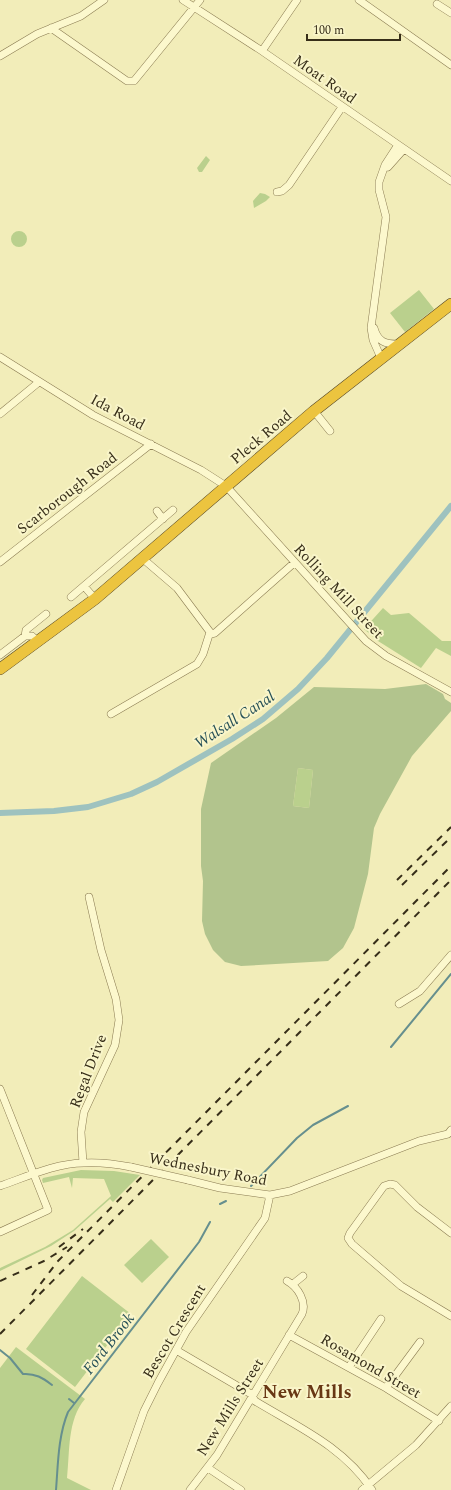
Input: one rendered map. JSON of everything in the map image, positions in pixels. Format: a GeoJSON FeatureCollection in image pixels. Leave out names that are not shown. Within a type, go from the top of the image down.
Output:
{"type":"FeatureCollection","features":[{"type":"Feature","properties":{"kind":"highway","name":"Pleck Road"},"geometry":{"type":"LineString","coordinates":[[0,667],[95,599],[314,411],[451,304]]}},
{"type":"Feature","properties":{"kind":"street"},"geometry":{"type":"LineString","coordinates":[[0,56],[21,42],[80,16],[104,0]]}},
{"type":"Feature","properties":{"kind":"street","name":"Moat Road"},"geometry":{"type":"LineString","coordinates":[[183,0],[262,51],[451,181]]}},
{"type":"Feature","properties":{"kind":"street"},"geometry":{"type":"LineString","coordinates":[[51,28],[100,63],[131,81],[134,81],[200,0]]}},
{"type":"Feature","properties":{"kind":"street"},"geometry":{"type":"LineString","coordinates":[[262,51],[297,0]]}},
{"type":"Feature","properties":{"kind":"street"},"geometry":{"type":"LineString","coordinates":[[359,0],[451,65]]}},
{"type":"Feature","properties":{"kind":"street"},"geometry":{"type":"LineString","coordinates":[[437,4],[451,13]]}},
{"type":"Feature","properties":{"kind":"street"},"geometry":{"type":"LineString","coordinates":[[277,192],[282,191],[288,185],[342,107]]}},
{"type":"Feature","properties":{"kind":"street"},"geometry":{"type":"LineString","coordinates":[[381,358],[373,340],[371,328],[373,324],[386,217],[379,185],[390,156],[401,147]]}},
{"type":"Feature","properties":{"kind":"street"},"geometry":{"type":"LineString","coordinates":[[373,324],[378,339],[382,342],[398,344]]}},
{"type":"Feature","properties":{"kind":"street","name":"Ida Road"},"geometry":{"type":"LineString","coordinates":[[0,357],[93,415],[201,470],[226,486]]}},
{"type":"Feature","properties":{"kind":"street"},"geometry":{"type":"LineString","coordinates":[[0,414],[39,382]]}},
{"type":"Feature","properties":{"kind":"street"},"geometry":{"type":"LineString","coordinates":[[314,411],[330,431]]}},
{"type":"Feature","properties":{"kind":"street","name":"Scarborough Road"},"geometry":{"type":"LineString","coordinates":[[0,562],[150,444]]}},
{"type":"Feature","properties":{"kind":"street","name":"Rolling Mill Street"},"geometry":{"type":"LineString","coordinates":[[226,486],[360,636],[386,656],[451,692]]}},
{"type":"Feature","properties":{"kind":"street"},"geometry":{"type":"LineString","coordinates":[[71,597],[173,510]]}},
{"type":"Feature","properties":{"kind":"street"},"geometry":{"type":"LineString","coordinates":[[157,511],[163,519]]}},
{"type":"Feature","properties":{"kind":"street"},"geometry":{"type":"LineString","coordinates":[[142,558],[177,588],[211,634],[215,633],[294,563]]}},
{"type":"Feature","properties":{"kind":"street"},"geometry":{"type":"LineString","coordinates":[[84,586],[95,599]]}},
{"type":"Feature","properties":{"kind":"street"},"geometry":{"type":"LineString","coordinates":[[26,636],[26,630],[46,614]]}},
{"type":"Feature","properties":{"kind":"street"},"geometry":{"type":"LineString","coordinates":[[111,714],[197,664],[203,654],[210,632]]}},
{"type":"Feature","properties":{"kind":"street"},"geometry":{"type":"LineString","coordinates":[[0,655],[26,636],[32,636],[37,641]]}},
{"type":"Feature","properties":{"kind":"street","name":"Regal Drive"},"geometry":{"type":"LineString","coordinates":[[83,1163],[81,1138],[84,1112],[115,1045],[119,1020],[116,999],[101,950],[89,896]]}},
{"type":"Feature","properties":{"kind":"street"},"geometry":{"type":"LineString","coordinates":[[399,1004],[420,991],[451,955]]}},
{"type":"Feature","properties":{"kind":"street"},"geometry":{"type":"LineString","coordinates":[[0,1089],[48,1210],[0,1232]]}},
{"type":"Feature","properties":{"kind":"street","name":"Wednesbury Road"},"geometry":{"type":"LineString","coordinates":[[0,1186],[34,1174],[83,1163],[112,1164],[131,1167],[220,1188],[270,1195],[290,1191],[419,1141],[450,1134]]}},
{"type":"Feature","properties":{"kind":"street"},"geometry":{"type":"LineString","coordinates":[[451,1233],[417,1208],[395,1185],[390,1184],[384,1186],[350,1233],[348,1238],[352,1244],[401,1286],[451,1316]]}},
{"type":"Feature","properties":{"kind":"street","name":"Bescot Crescent"},"geometry":{"type":"LineString","coordinates":[[116,1490],[144,1411],[176,1350],[213,1292],[261,1225],[265,1218],[270,1195]]}},
{"type":"Feature","properties":{"kind":"street","name":"New Mills Street"},"geometry":{"type":"LineString","coordinates":[[190,1490],[208,1468],[253,1398],[305,1307],[303,1301],[290,1283],[303,1276]]}},
{"type":"Feature","properties":{"kind":"street"},"geometry":{"type":"LineString","coordinates":[[349,1367],[381,1318]]}},
{"type":"Feature","properties":{"kind":"street","name":"Rosamond Street"},"geometry":{"type":"LineString","coordinates":[[289,1335],[386,1388],[438,1421]]}},
{"type":"Feature","properties":{"kind":"street"},"geometry":{"type":"LineString","coordinates":[[386,1388],[420,1342]]}},
{"type":"Feature","properties":{"kind":"street"},"geometry":{"type":"LineString","coordinates":[[176,1350],[251,1394],[255,1401],[337,1450],[355,1467],[370,1487]]}},
{"type":"Feature","properties":{"kind":"street"},"geometry":{"type":"LineString","coordinates":[[362,1490],[370,1487],[416,1445],[451,1406]]}},
{"type":"Feature","properties":{"kind":"street"},"geometry":{"type":"LineString","coordinates":[[208,1468],[241,1490]]}},
{"type":"Feature","properties":{"kind":"green space"},"geometry":{"type":"Polygon","coordinates":[[[206,156],[210,160],[202,172],[199,172],[197,168],[206,156]]]}},
{"type":"Feature","properties":{"kind":"green space"},"geometry":{"type":"Polygon","coordinates":[[[260,193],[270,197],[254,208],[253,201],[260,193]]]}},
{"type":"Feature","properties":{"kind":"green space"},"geometry":{"type":"Polygon","coordinates":[[[19,231],[26,236],[27,239],[22,246],[19,247],[12,242],[11,239],[16,232],[19,231]]]}},
{"type":"Feature","properties":{"kind":"green space"},"geometry":{"type":"Polygon","coordinates":[[[419,290],[434,309],[405,332],[390,313],[419,290]]]}},
{"type":"Feature","properties":{"kind":"green space"},"geometry":{"type":"Polygon","coordinates":[[[383,608],[391,615],[409,613],[442,641],[451,641],[451,656],[436,648],[421,668],[378,641],[364,629],[383,608]]]}},
{"type":"Feature","properties":{"kind":"green space"},"geometry":{"type":"Polygon","coordinates":[[[426,684],[443,694],[445,699],[451,703],[451,711],[412,756],[380,814],[374,828],[368,874],[354,928],[343,948],[328,961],[241,966],[225,962],[213,950],[205,934],[202,921],[203,881],[201,866],[201,809],[211,763],[276,718],[314,687],[385,689],[426,684]],[[298,768],[293,806],[309,808],[313,770],[298,768]]]}},
{"type":"Feature","properties":{"kind":"green space"},"geometry":{"type":"Polygon","coordinates":[[[298,768],[313,770],[309,808],[293,806],[298,768]]]}},
{"type":"Feature","properties":{"kind":"green space"},"geometry":{"type":"Polygon","coordinates":[[[81,1170],[114,1171],[140,1175],[113,1202],[110,1199],[74,1231],[51,1246],[0,1271],[0,1268],[45,1247],[73,1230],[111,1196],[104,1179],[73,1178],[72,1188],[69,1177],[43,1183],[42,1180],[43,1178],[81,1170]]]}},
{"type":"Feature","properties":{"kind":"green space"},"geometry":{"type":"Polygon","coordinates":[[[151,1239],[169,1257],[142,1283],[124,1265],[151,1239]]]}},
{"type":"Feature","properties":{"kind":"green space"},"geometry":{"type":"Polygon","coordinates":[[[82,1276],[131,1314],[75,1387],[26,1349],[82,1276]]]}},
{"type":"Feature","properties":{"kind":"green space"},"geometry":{"type":"Polygon","coordinates":[[[16,1347],[85,1399],[79,1407],[72,1426],[67,1478],[91,1490],[0,1490],[0,1368],[16,1347]]]}},
{"type":"Feature","properties":{"kind":"waterway","name":"Walsall Canal"},"geometry":{"type":"LineString","coordinates":[[0,813],[54,811],[88,807],[131,794],[157,782],[232,739],[263,719],[298,689],[327,658],[451,506]]}},
{"type":"Feature","properties":{"kind":"waterway","name":"Ford Brook"},"geometry":{"type":"LineString","coordinates":[[391,1047],[451,974]]}},
{"type":"Feature","properties":{"kind":"waterway","name":"Ford Brook"},"geometry":{"type":"LineString","coordinates":[[251,1186],[297,1138],[313,1125],[348,1106]]}},
{"type":"Feature","properties":{"kind":"waterway","name":"Ford Brook"},"geometry":{"type":"LineString","coordinates":[[220,1204],[226,1201]]}},
{"type":"Feature","properties":{"kind":"waterway","name":"Ford Brook"},"geometry":{"type":"LineString","coordinates":[[56,1490],[60,1441],[68,1412],[199,1242],[210,1222]]}},
{"type":"Feature","properties":{"kind":"waterway"},"geometry":{"type":"LineString","coordinates":[[0,1350],[10,1358],[23,1374],[39,1376],[52,1385]]}},
{"type":"Feature","properties":{"kind":"waterway","name":"Ford Brook"},"geometry":{"type":"LineString","coordinates":[[69,1399],[74,1403]]}},
{"type":"Feature","properties":{"kind":"railway"},"geometry":{"type":"LineString","coordinates":[[397,880],[451,827]]}},
{"type":"Feature","properties":{"kind":"railway"},"geometry":{"type":"LineString","coordinates":[[402,885],[451,837]]}},
{"type":"Feature","properties":{"kind":"railway"},"geometry":{"type":"LineString","coordinates":[[32,1295],[58,1261],[451,866]]}},
{"type":"Feature","properties":{"kind":"railway"},"geometry":{"type":"LineString","coordinates":[[0,1334],[451,880]]}},
{"type":"Feature","properties":{"kind":"railway"},"geometry":{"type":"LineString","coordinates":[[59,1247],[83,1229]]}},
{"type":"Feature","properties":{"kind":"railway"},"geometry":{"type":"LineString","coordinates":[[0,1281],[44,1261],[67,1247]]}},
{"type":"Feature","properties":{"kind":"district","name":"New Mills"},"geometry":{"type":"Point","coordinates":[307,1391]}}]}
